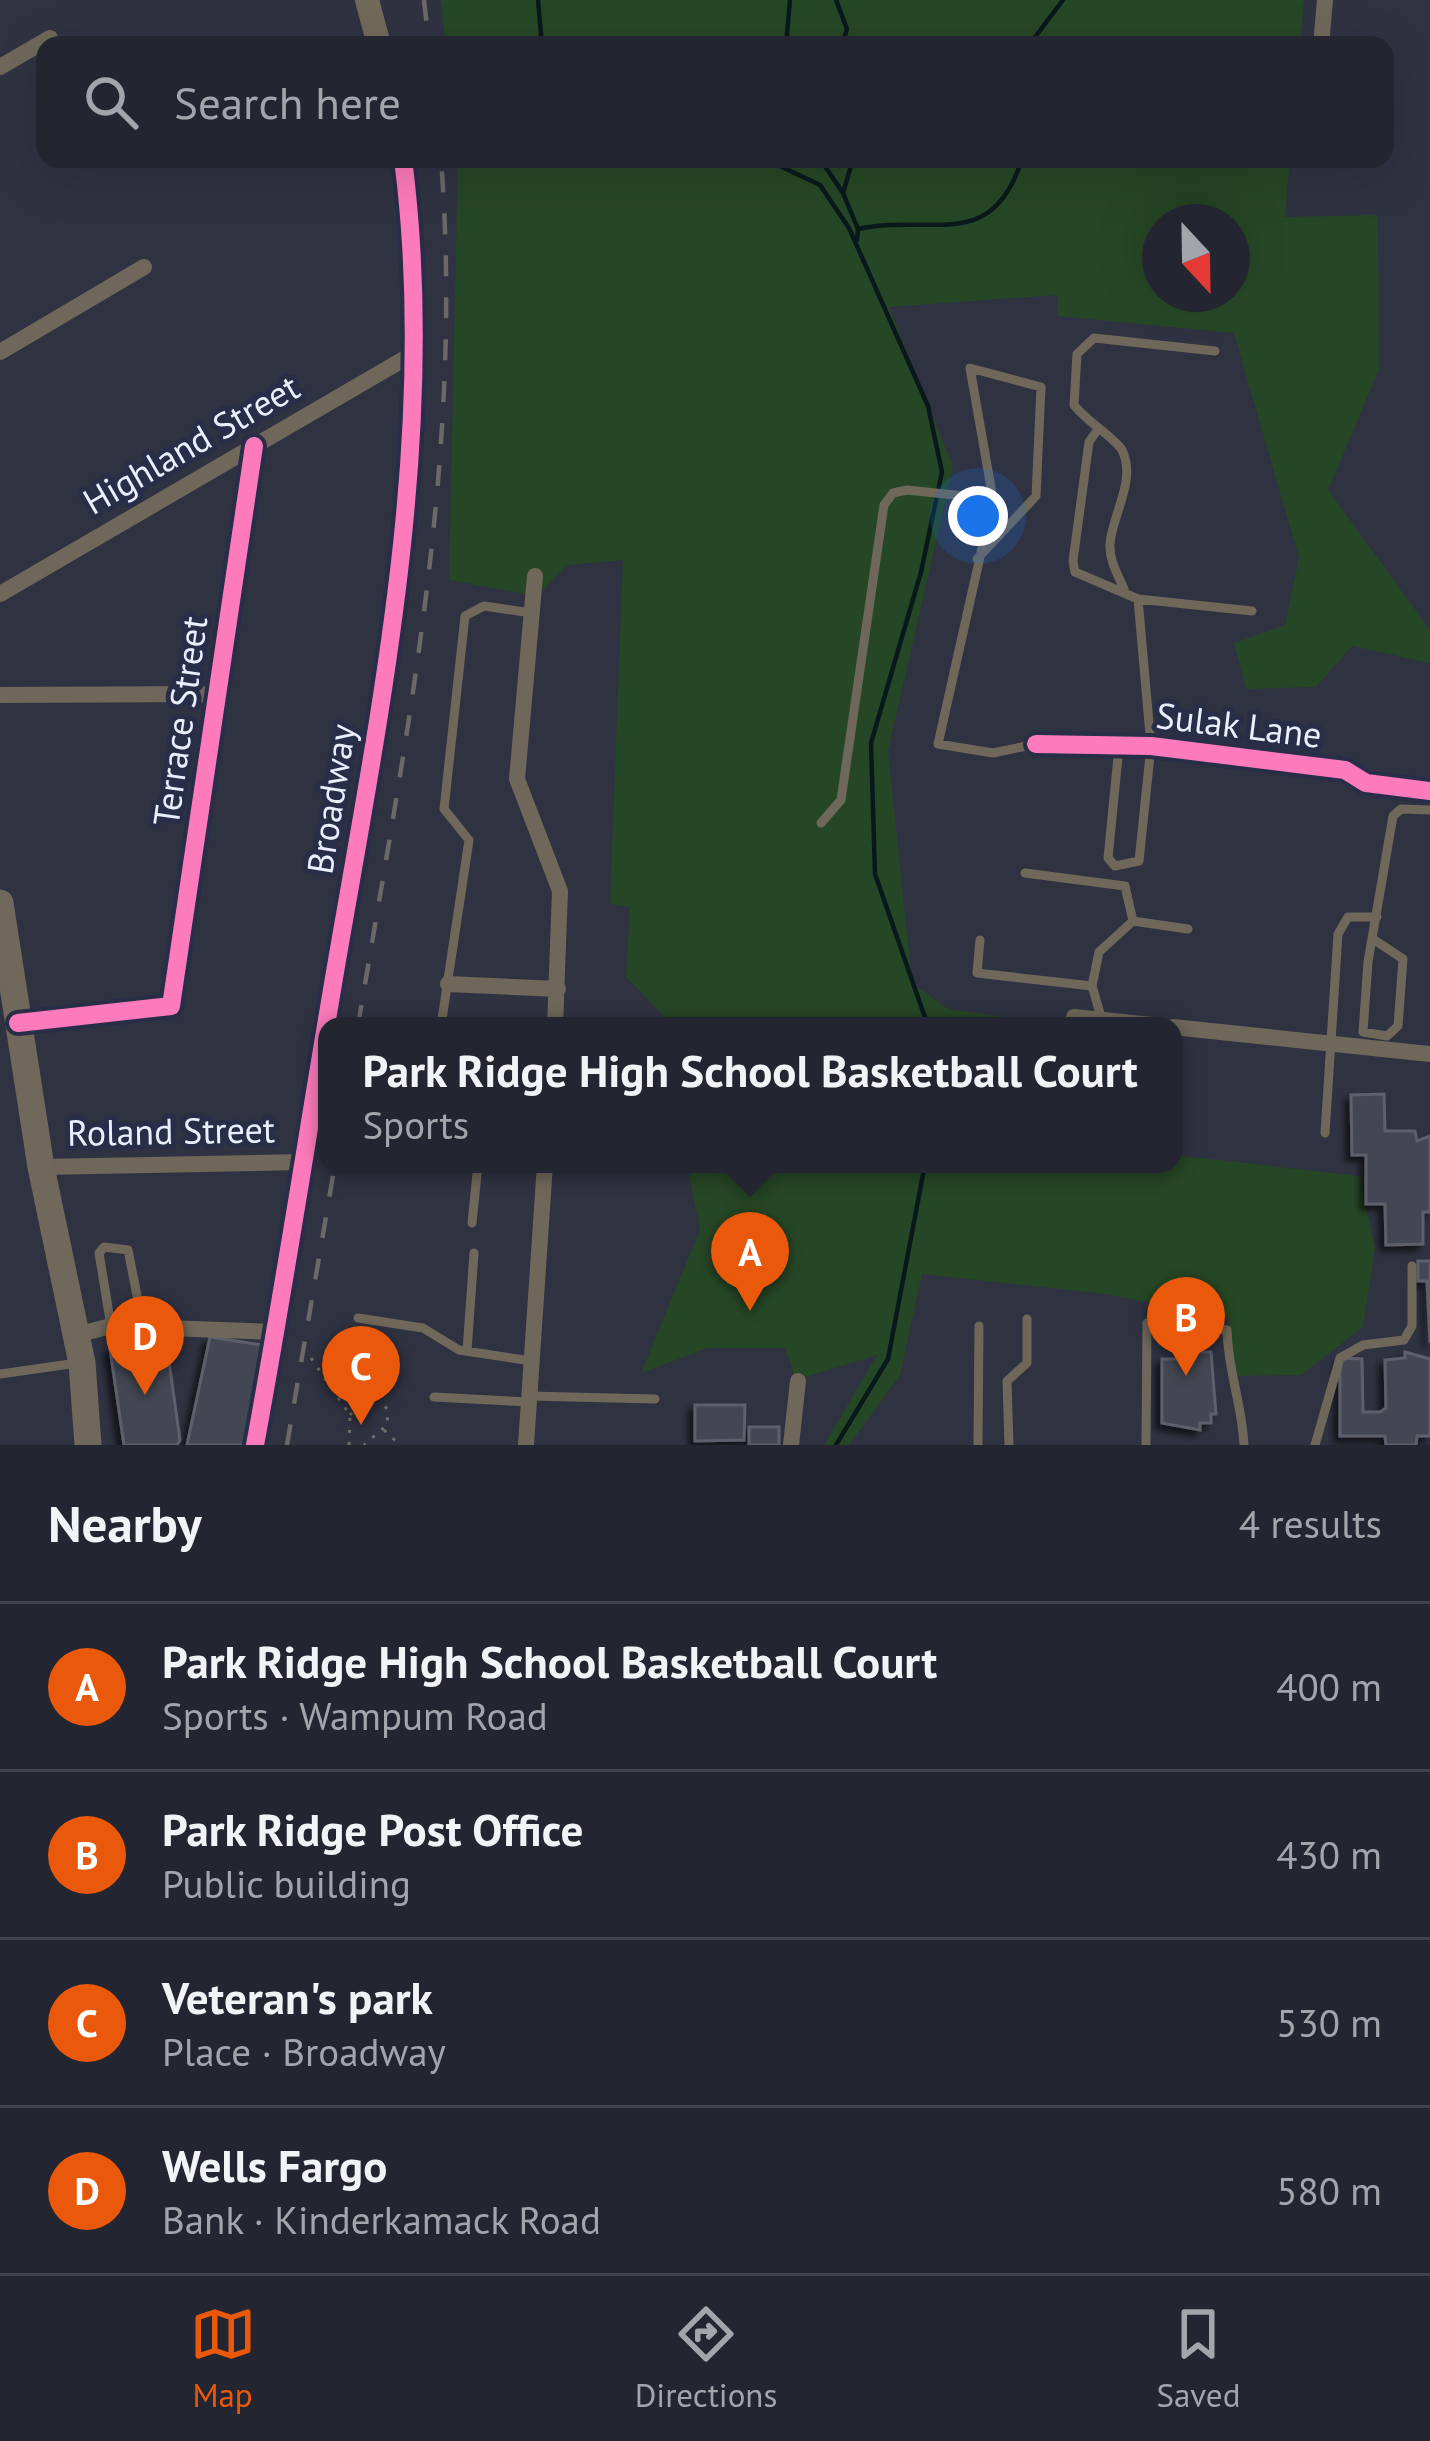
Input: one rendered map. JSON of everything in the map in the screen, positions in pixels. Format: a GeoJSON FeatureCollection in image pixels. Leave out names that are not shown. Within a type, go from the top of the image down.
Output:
{"type":"FeatureCollection","features":[{"type":"Feature","properties":{"kind":"main road"},"geometry":{"type":"LineString","coordinates":[[0,903],[40,1167],[79,1349],[88,1445]]}},
{"type":"Feature","properties":{"kind":"street"},"geometry":{"type":"LineString","coordinates":[[367,0],[377,36]]}},
{"type":"Feature","properties":{"kind":"street"},"geometry":{"type":"LineString","coordinates":[[1322,36],[1324,0]]}},
{"type":"Feature","properties":{"kind":"street"},"geometry":{"type":"LineString","coordinates":[[0,67],[36,46]]}},
{"type":"Feature","properties":{"kind":"street","name":"Broadway"},"geometry":{"type":"LineString","coordinates":[[327,1017],[377,726],[402,530],[416,352],[404,168]]}},
{"type":"Feature","properties":{"kind":"street"},"geometry":{"type":"LineString","coordinates":[[0,352],[144,267]]}},
{"type":"Feature","properties":{"kind":"street","name":"Highland Street"},"geometry":{"type":"LineString","coordinates":[[0,594],[416,352]]}},
{"type":"Feature","properties":{"kind":"street","name":"Terrace Street"},"geometry":{"type":"LineString","coordinates":[[18,1023],[171,1006],[254,446]]}},
{"type":"Feature","properties":{"kind":"street"},"geometry":{"type":"LineString","coordinates":[[535,576],[517,778],[528,819],[560,891],[556,1017]]}},
{"type":"Feature","properties":{"kind":"street"},"geometry":{"type":"LineString","coordinates":[[0,695],[218,694]]}},
{"type":"Feature","properties":{"kind":"street","name":"Sulak Lane"},"geometry":{"type":"LineString","coordinates":[[1036,744],[1151,746],[1345,770],[1366,783],[1430,791]]}},
{"type":"Feature","properties":{"kind":"street"},"geometry":{"type":"LineString","coordinates":[[448,984],[558,989]]}},
{"type":"Feature","properties":{"kind":"street"},"geometry":{"type":"LineString","coordinates":[[1182,1028],[1331,1044],[1363,1040],[1430,1054]]}},
{"type":"Feature","properties":{"kind":"street","name":"Broadway"},"geometry":{"type":"LineString","coordinates":[[255,1445],[318,1069]]}},
{"type":"Feature","properties":{"kind":"street","name":"Roland Street"},"geometry":{"type":"LineString","coordinates":[[40,1167],[302,1162]]}},
{"type":"Feature","properties":{"kind":"street"},"geometry":{"type":"LineString","coordinates":[[526,1445],[544,1173]]}},
{"type":"Feature","properties":{"kind":"street"},"geometry":{"type":"LineString","coordinates":[[79,1349],[111,1326],[276,1332]]}},
{"type":"Feature","properties":{"kind":"street"},"geometry":{"type":"LineString","coordinates":[[791,1445],[799,1381]]}},
{"type":"Feature","properties":{"kind":"lane"},"geometry":{"type":"LineString","coordinates":[[1124,589],[1110,542],[1122,506],[1125,458],[1119,444],[1096,432],[1074,405],[1077,354],[1083,346],[1108,338],[1215,351]]}},
{"type":"Feature","properties":{"kind":"lane"},"geometry":{"type":"LineString","coordinates":[[977,559],[1036,496],[1041,387],[970,368],[993,499],[977,559],[938,744],[993,753],[1036,744]]}},
{"type":"Feature","properties":{"kind":"lane"},"geometry":{"type":"LineString","coordinates":[[1096,432],[1089,442],[1075,572],[1124,589],[1138,599],[1252,610]]}},
{"type":"Feature","properties":{"kind":"lane"},"geometry":{"type":"LineString","coordinates":[[821,823],[841,800],[884,506],[893,493],[929,491],[993,499]]}},
{"type":"Feature","properties":{"kind":"lane"},"geometry":{"type":"LineString","coordinates":[[1119,746],[1108,858],[1115,866],[1138,861],[1151,746],[1138,599]]}},
{"type":"Feature","properties":{"kind":"lane"},"geometry":{"type":"LineString","coordinates":[[442,1017],[470,840],[444,808],[464,616],[484,606],[531,613]]}},
{"type":"Feature","properties":{"kind":"lane"},"geometry":{"type":"LineString","coordinates":[[1373,939],[1402,955],[1398,1026],[1388,1036],[1363,1040],[1373,939],[1395,811],[1430,810]]}},
{"type":"Feature","properties":{"kind":"lane"},"geometry":{"type":"LineString","coordinates":[[1025,873],[1125,886],[1133,921]]}},
{"type":"Feature","properties":{"kind":"lane"},"geometry":{"type":"LineString","coordinates":[[1324,1133],[1342,920],[1377,917]]}},
{"type":"Feature","properties":{"kind":"lane"},"geometry":{"type":"LineString","coordinates":[[1133,921],[1188,929]]}},
{"type":"Feature","properties":{"kind":"lane"},"geometry":{"type":"LineString","coordinates":[[1101,1017],[1092,986],[1099,952],[1133,921]]}},
{"type":"Feature","properties":{"kind":"lane"},"geometry":{"type":"LineString","coordinates":[[980,940],[977,974],[1092,986]]}},
{"type":"Feature","properties":{"kind":"lane"},"geometry":{"type":"LineString","coordinates":[[472,1223],[477,1173]]}},
{"type":"Feature","properties":{"kind":"lane"},"geometry":{"type":"LineString","coordinates":[[111,1326],[99,1253],[104,1246],[128,1250],[143,1326]]}},
{"type":"Feature","properties":{"kind":"lane"},"geometry":{"type":"LineString","coordinates":[[466,1352],[474,1252]]}},
{"type":"Feature","properties":{"kind":"lane"},"geometry":{"type":"LineString","coordinates":[[1315,1445],[1340,1358],[1363,1345],[1404,1340],[1412,1325],[1412,1266]]}},
{"type":"Feature","properties":{"kind":"lane"},"geometry":{"type":"LineString","coordinates":[[358,1318],[423,1328],[466,1352],[531,1361]]}},
{"type":"Feature","properties":{"kind":"lane"},"geometry":{"type":"LineString","coordinates":[[1009,1445],[1007,1381],[1027,1363],[1027,1319]]}},
{"type":"Feature","properties":{"kind":"lane"},"geometry":{"type":"LineString","coordinates":[[1146,1445],[1147,1323],[1227,1330],[1228,1370],[1240,1393],[1244,1445]]}},
{"type":"Feature","properties":{"kind":"lane"},"geometry":{"type":"LineString","coordinates":[[978,1445],[979,1327]]}},
{"type":"Feature","properties":{"kind":"lane"},"geometry":{"type":"LineString","coordinates":[[0,1374],[79,1349]]}},
{"type":"Feature","properties":{"kind":"lane"},"geometry":{"type":"LineString","coordinates":[[434,1397],[655,1399]]}},
{"type":"Feature","properties":{"kind":"path"},"geometry":{"type":"LineString","coordinates":[[311,1358],[350,1415],[350,1445]]}},
{"type":"Feature","properties":{"kind":"path"},"geometry":{"type":"LineString","coordinates":[[350,1415],[366,1396],[379,1398],[388,1410],[383,1429],[364,1445]]}},
{"type":"Feature","properties":{"kind":"path"},"geometry":{"type":"LineString","coordinates":[[383,1429],[400,1445]]}},
{"type":"Feature","properties":{"kind":"green space"},"geometry":{"type":"Polygon","coordinates":[[[441,0],[1304,0],[1301,36],[444,36],[441,0]]]}},
{"type":"Feature","properties":{"kind":"green space"},"geometry":{"type":"Polygon","coordinates":[[[458,168],[1289,168],[1285,217],[1378,215],[1379,370],[1328,490],[1430,630],[1430,663],[1352,646],[1316,687],[1246,689],[1234,643],[1285,625],[1299,558],[1234,333],[1057,316],[1058,295],[889,307],[953,467],[888,751],[912,983],[948,1009],[1005,1017],[664,1017],[626,977],[630,907],[610,904],[623,560],[568,565],[536,596],[449,580],[458,168]]]}},
{"type":"Feature","properties":{"kind":"green space"},"geometry":{"type":"Polygon","coordinates":[[[1182,1156],[1360,1176],[1375,1249],[1363,1327],[1301,1375],[1230,1376],[1229,1319],[1106,1294],[922,1274],[900,1375],[849,1445],[824,1445],[877,1355],[796,1380],[785,1348],[708,1348],[641,1373],[700,1230],[689,1173],[1182,1173],[1182,1156]]]}},
{"type":"Feature","properties":{"kind":"building"},"geometry":{"type":"Polygon","coordinates":[[[1384,1094],[1385,1131],[1415,1131],[1417,1141],[1430,1136],[1430,1212],[1423,1212],[1423,1244],[1386,1245],[1385,1204],[1366,1204],[1366,1155],[1352,1155],[1351,1095],[1384,1094]]]}},
{"type":"Feature","properties":{"kind":"building"},"geometry":{"type":"Polygon","coordinates":[[[1418,1261],[1430,1261],[1430,1343],[1427,1281],[1418,1281],[1418,1261]]]}},
{"type":"Feature","properties":{"kind":"building"},"geometry":{"type":"Polygon","coordinates":[[[210,1337],[262,1345],[246,1445],[187,1445],[210,1337]]]}},
{"type":"Feature","properties":{"kind":"building"},"geometry":{"type":"Polygon","coordinates":[[[167,1347],[180,1440],[177,1445],[124,1445],[110,1349],[167,1347]]]}},
{"type":"Feature","properties":{"kind":"building"},"geometry":{"type":"Polygon","coordinates":[[[1189,1352],[1211,1352],[1216,1414],[1211,1414],[1211,1423],[1200,1423],[1200,1430],[1162,1423],[1162,1359],[1189,1359],[1189,1352]]]}},
{"type":"Feature","properties":{"kind":"building"},"geometry":{"type":"Polygon","coordinates":[[[1405,1352],[1430,1359],[1430,1436],[1417,1436],[1416,1445],[1386,1445],[1385,1436],[1340,1436],[1340,1358],[1362,1359],[1363,1412],[1380,1412],[1386,1408],[1385,1360],[1405,1358],[1405,1352]]]}},
{"type":"Feature","properties":{"kind":"building"},"geometry":{"type":"Polygon","coordinates":[[[695,1405],[745,1405],[744,1440],[695,1441],[695,1405]]]}},
{"type":"Feature","properties":{"kind":"building"},"geometry":{"type":"Polygon","coordinates":[[[749,1427],[779,1427],[779,1445],[749,1445],[749,1427]]]}},
{"type":"Feature","properties":{"kind":"waterway"},"geometry":{"type":"LineString","coordinates":[[538,0],[541,36]]}},
{"type":"Feature","properties":{"kind":"waterway"},"geometry":{"type":"LineString","coordinates":[[787,36],[790,0]]}},
{"type":"Feature","properties":{"kind":"waterway"},"geometry":{"type":"LineString","coordinates":[[836,0],[847,29],[845,36]]}},
{"type":"Feature","properties":{"kind":"waterway"},"geometry":{"type":"LineString","coordinates":[[1036,36],[1063,0]]}},
{"type":"Feature","properties":{"kind":"waterway"},"geometry":{"type":"LineString","coordinates":[[784,168],[820,185],[849,228],[928,406],[942,472],[921,572],[871,743],[875,874],[925,1017]]}},
{"type":"Feature","properties":{"kind":"waterway"},"geometry":{"type":"LineString","coordinates":[[826,168],[858,229]]}},
{"type":"Feature","properties":{"kind":"waterway"},"geometry":{"type":"LineString","coordinates":[[843,193],[850,168]]}},
{"type":"Feature","properties":{"kind":"waterway"},"geometry":{"type":"LineString","coordinates":[[857,240],[858,229],[976,219],[994,208],[1018,168]]}},
{"type":"Feature","properties":{"kind":"waterway"},"geometry":{"type":"LineString","coordinates":[[836,1445],[888,1359],[923,1173]]}},
{"type":"Feature","properties":{"kind":"railway"},"geometry":{"type":"LineString","coordinates":[[424,0],[428,36]]}},
{"type":"Feature","properties":{"kind":"railway"},"geometry":{"type":"LineString","coordinates":[[359,1017],[411,702],[438,487],[446,269],[441,168]]}},
{"type":"Feature","properties":{"kind":"railway"},"geometry":{"type":"LineString","coordinates":[[287,1445],[333,1173]]}},
{"type":"Feature","properties":{"kind":"cycle path"},"geometry":{"type":"LineString","coordinates":[[327,1017],[389,651],[410,454],[412,257],[404,168]]}},
{"type":"Feature","properties":{"kind":"cycle path"},"geometry":{"type":"LineString","coordinates":[[18,1023],[171,1006],[254,446]]}},
{"type":"Feature","properties":{"kind":"cycle path"},"geometry":{"type":"LineString","coordinates":[[1036,744],[1151,746],[1345,770],[1366,783],[1430,791]]}},
{"type":"Feature","properties":{"kind":"cycle path"},"geometry":{"type":"LineString","coordinates":[[255,1445],[318,1072]]}},
{"type":"Feature","properties":{"kind":"place","name":"Park Ridge High School Basketball Court"},"geometry":{"type":"Point","coordinates":[750,1311]}},
{"type":"Feature","properties":{"kind":"place","name":"Park Ridge Post Office"},"geometry":{"type":"Point","coordinates":[1186,1376]}},
{"type":"Feature","properties":{"kind":"place","name":"Wells Fargo"},"geometry":{"type":"Point","coordinates":[145,1395]}},
{"type":"Feature","properties":{"kind":"place","name":"Veteran's park"},"geometry":{"type":"Point","coordinates":[361,1425]}}]}
